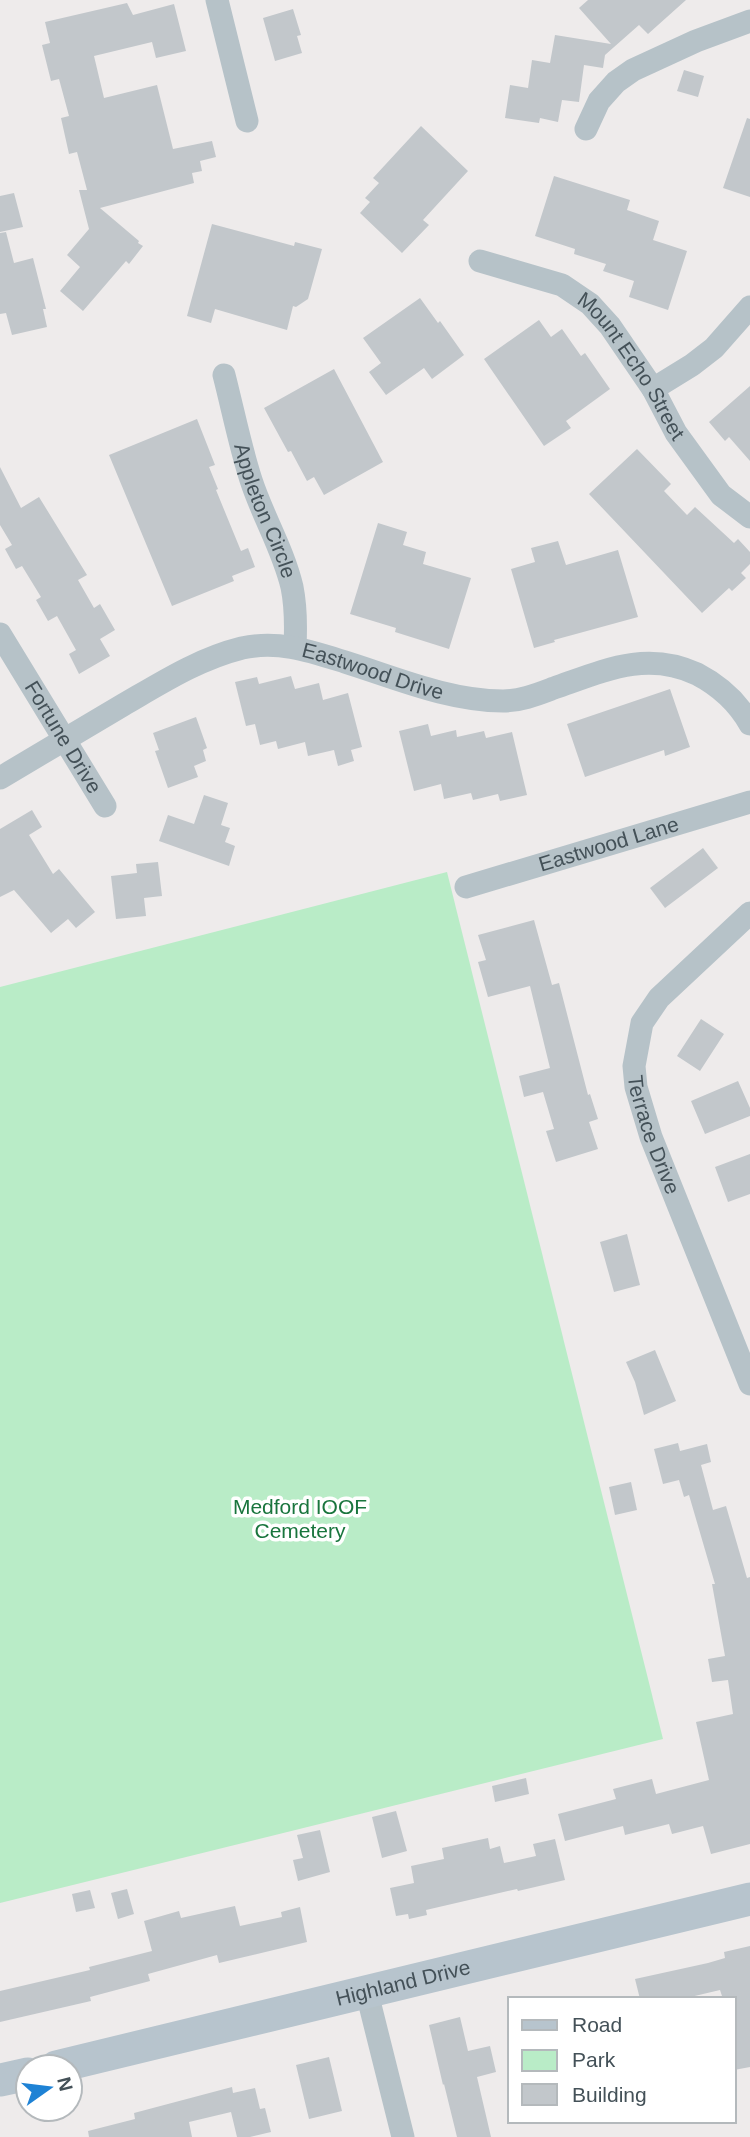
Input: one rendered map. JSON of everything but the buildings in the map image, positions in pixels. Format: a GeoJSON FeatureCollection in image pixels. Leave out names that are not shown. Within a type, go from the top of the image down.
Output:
{"type":"FeatureCollection","features":[{"type":"Feature","properties":{"kind":"main road","name":"Highland Drive"},"geometry":{"type":"LineString","coordinates":[[84,2060],[750,1899]]}},
{"type":"Feature","properties":{"kind":"street"},"geometry":{"type":"LineString","coordinates":[[217,0],[247,121]]}},
{"type":"Feature","properties":{"kind":"street"},"geometry":{"type":"LineString","coordinates":[[586,129],[599,101],[616,82],[633,70],[696,41],[750,21]]}},
{"type":"Feature","properties":{"kind":"street","name":"Mount Echo Street"},"geometry":{"type":"LineString","coordinates":[[480,261],[562,285],[590,304],[610,326],[653,389],[676,433],[721,495],[750,517]]}},
{"type":"Feature","properties":{"kind":"street"},"geometry":{"type":"LineString","coordinates":[[653,389],[714,348],[750,307]]}},
{"type":"Feature","properties":{"kind":"street","name":"Appleton Circle"},"geometry":{"type":"LineString","coordinates":[[224,375],[251,481],[287,567],[296,611],[295,646]]}},
{"type":"Feature","properties":{"kind":"street","name":"Fortune Drive"},"geometry":{"type":"LineString","coordinates":[[0,634],[105,806]]}},
{"type":"Feature","properties":{"kind":"street","name":"Eastwood Drive"},"geometry":{"type":"LineString","coordinates":[[0,778],[179,672],[200,662],[244,648],[264,646],[295,646],[440,692],[474,700],[507,701],[531,697],[617,666],[645,662],[669,665],[709,680],[729,695],[750,723]]}},
{"type":"Feature","properties":{"kind":"street","name":"Eastwood Lane"},"geometry":{"type":"LineString","coordinates":[[466,887],[750,802]]}},
{"type":"Feature","properties":{"kind":"street","name":"Terrace Drive"},"geometry":{"type":"LineString","coordinates":[[750,913],[659,998],[642,1023],[634,1066],[636,1087],[651,1137],[750,1384]]}},
{"type":"Feature","properties":{"kind":"street"},"geometry":{"type":"LineString","coordinates":[[367,1993],[403,2137]]}},
{"type":"Feature","properties":{"kind":"green space","name":"Medford IOOF Cemetery"},"geometry":{"type":"Polygon","coordinates":[[[447,872],[663,1739],[0,1903],[0,987],[447,872]]]}}]}
